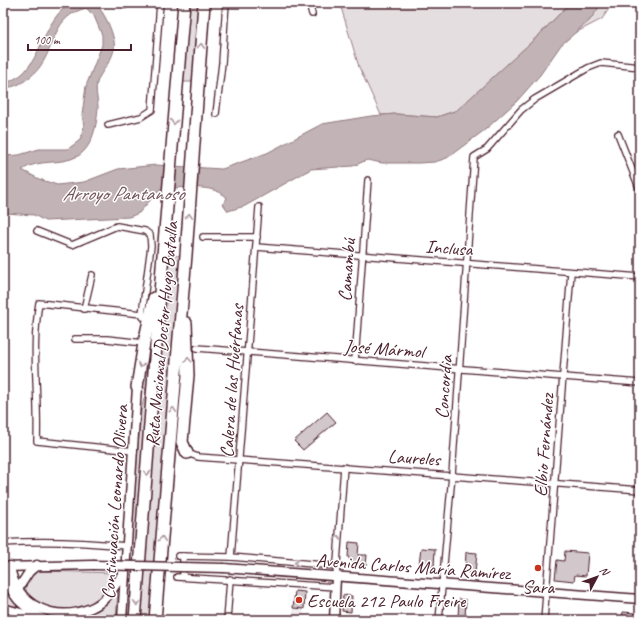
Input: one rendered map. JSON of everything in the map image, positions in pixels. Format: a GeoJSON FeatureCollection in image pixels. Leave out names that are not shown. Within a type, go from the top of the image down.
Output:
{"type":"FeatureCollection","features":[{"type":"Feature","properties":{"kind":"highway","name":"Ruta Nacional Doctor Hugo Batalla"},"geometry":{"type":"LineString","coordinates":[[136,620],[163,253],[184,3]]}},
{"type":"Feature","properties":{"kind":"highway","name":"Ruta Nacional Doctor Hugo Batalla"},"geometry":{"type":"LineString","coordinates":[[155,620],[185,261],[204,3]]}},
{"type":"Feature","properties":{"kind":"highway"},"geometry":{"type":"LineString","coordinates":[[185,261],[188,375],[182,442],[187,453]]}},
{"type":"Feature","properties":{"kind":"highway"},"geometry":{"type":"LineString","coordinates":[[137,386],[144,343],[162,267]]}},
{"type":"Feature","properties":{"kind":"main road","name":"Continuación Leonardo Olivera"},"geometry":{"type":"LineString","coordinates":[[122,620],[137,386]]}},
{"type":"Feature","properties":{"kind":"main road","name":"Avenida Carlos María Ramírez"},"geometry":{"type":"LineString","coordinates":[[6,567],[37,565],[94,565],[224,568],[640,599]]}},
{"type":"Feature","properties":{"kind":"main road"},"geometry":{"type":"LineString","coordinates":[[18,589],[29,572],[37,565]]}},
{"type":"Feature","properties":{"kind":"main road"},"geometry":{"type":"LineString","coordinates":[[6,567],[18,589],[31,603],[67,620]]}},
{"type":"Feature","properties":{"kind":"main road"},"geometry":{"type":"LineString","coordinates":[[6,567],[7,583],[14,596],[29,610],[44,620]]}},
{"type":"Feature","properties":{"kind":"main road"},"geometry":{"type":"LineString","coordinates":[[53,614],[63,615],[91,608],[112,590],[125,568]]}},
{"type":"Feature","properties":{"kind":"main road"},"geometry":{"type":"LineString","coordinates":[[334,620],[336,576]]}},
{"type":"Feature","properties":{"kind":"main road"},"geometry":{"type":"LineString","coordinates":[[3,608],[44,620]]}},
{"type":"Feature","properties":{"kind":"street"},"geometry":{"type":"LineString","coordinates":[[108,125],[141,117],[152,110],[160,3]]}},
{"type":"Feature","properties":{"kind":"street"},"geometry":{"type":"LineString","coordinates":[[216,114],[222,63],[226,3]]}},
{"type":"Feature","properties":{"kind":"street"},"geometry":{"type":"LineString","coordinates":[[309,3],[312,14]]}},
{"type":"Feature","properties":{"kind":"street","name":"Concordia"},"geometry":{"type":"LineString","coordinates":[[439,620],[441,584],[452,475],[474,157],[487,149],[521,110],[535,99],[588,68],[601,63],[640,67]]}},
{"type":"Feature","properties":{"kind":"street"},"geometry":{"type":"LineString","coordinates":[[618,134],[640,190]]}},
{"type":"Feature","properties":{"kind":"street","name":"Camambú"},"geometry":{"type":"LineString","coordinates":[[355,361],[368,180]]}},
{"type":"Feature","properties":{"kind":"street","name":"Calera de las Huérfanas"},"geometry":{"type":"LineString","coordinates":[[232,557],[259,207]]}},
{"type":"Feature","properties":{"kind":"street"},"geometry":{"type":"LineString","coordinates":[[37,231],[72,245],[117,226],[145,231],[150,235],[151,246],[142,314],[148,327]]}},
{"type":"Feature","properties":{"kind":"street"},"geometry":{"type":"LineString","coordinates":[[203,237],[257,237]]}},
{"type":"Feature","properties":{"kind":"street","name":"Inclusa"},"geometry":{"type":"LineString","coordinates":[[256,247],[640,277]]}},
{"type":"Feature","properties":{"kind":"street","name":"Elbio Fernández"},"geometry":{"type":"LineString","coordinates":[[544,620],[556,484],[571,272]]}},
{"type":"Feature","properties":{"kind":"street"},"geometry":{"type":"LineString","coordinates":[[84,309],[92,275]]}},
{"type":"Feature","properties":{"kind":"street"},"geometry":{"type":"LineString","coordinates":[[134,451],[37,442],[39,406],[35,341],[40,303],[84,309],[142,314]]}},
{"type":"Feature","properties":{"kind":"street"},"geometry":{"type":"LineString","coordinates":[[75,339],[107,339],[144,343]]}},
{"type":"Feature","properties":{"kind":"street","name":"José Mármol"},"geometry":{"type":"LineString","coordinates":[[197,348],[640,383]]}},
{"type":"Feature","properties":{"kind":"street","name":"Laureles"},"geometry":{"type":"LineString","coordinates":[[187,453],[198,457],[640,490]]}},
{"type":"Feature","properties":{"kind":"street"},"geometry":{"type":"LineString","coordinates":[[336,576],[344,467]]}},
{"type":"Feature","properties":{"kind":"street"},"geometry":{"type":"LineString","coordinates":[[3,543],[71,541],[127,546]]}},
{"type":"Feature","properties":{"kind":"street","name":"Avenida Carlos María Ramírez"},"geometry":{"type":"LineString","coordinates":[[336,566],[232,557],[180,556],[180,577],[230,579],[336,587]]}},
{"type":"Feature","properties":{"kind":"street"},"geometry":{"type":"LineString","coordinates":[[227,620],[230,579]]}},
{"type":"Feature","properties":{"kind":"shaded area"},"geometry":{"type":"Polygon","coordinates":[[[188,3],[199,3],[193,82],[182,82],[188,3]]]}},
{"type":"Feature","properties":{"kind":"shaded area"},"geometry":{"type":"Polygon","coordinates":[[[570,3],[539,35],[458,110],[437,117],[396,114],[381,115],[359,67],[340,4],[570,3]]]}},
{"type":"Feature","properties":{"kind":"shaded area"},"geometry":{"type":"Polygon","coordinates":[[[602,3],[613,3],[602,19],[575,33],[590,20],[602,3]]]}},
{"type":"Feature","properties":{"kind":"shaded area"},"geometry":{"type":"Polygon","coordinates":[[[169,255],[180,256],[155,573],[151,620],[140,620],[169,255]]]}},
{"type":"Feature","properties":{"kind":"shaded area"},"geometry":{"type":"Polygon","coordinates":[[[154,313],[131,620],[124,620],[141,411],[146,391],[145,388],[141,386],[154,313]]]}},
{"type":"Feature","properties":{"kind":"shaded area"},"geometry":{"type":"Polygon","coordinates":[[[33,572],[119,573],[107,591],[100,598],[84,607],[65,610],[38,605],[27,595],[25,582],[33,572]]]}},
{"type":"Feature","properties":{"kind":"shaded area"},"geometry":{"type":"Polygon","coordinates":[[[3,574],[9,595],[19,607],[18,609],[3,604],[3,574]]]}},
{"type":"Feature","properties":{"kind":"shaded area"},"geometry":{"type":"Polygon","coordinates":[[[118,589],[116,620],[76,620],[70,618],[102,605],[113,596],[118,589]]]}},
{"type":"Feature","properties":{"kind":"shaded area","name":"Escuela 212 Paulo Freire"},"geometry":{"type":"Polygon","coordinates":[[[295,591],[305,592],[303,620],[292,620],[295,591]]]}},
{"type":"Feature","properties":{"kind":"water","name":"Arroyo Pantanoso"},"geometry":{"type":"Polygon","coordinates":[[[71,3],[95,3],[109,26],[113,36],[114,46],[112,57],[100,75],[97,83],[97,121],[91,141],[87,147],[78,156],[71,159],[35,164],[22,170],[39,179],[57,185],[84,182],[118,169],[156,165],[222,169],[267,153],[322,124],[371,116],[396,114],[437,117],[457,110],[539,35],[570,3],[602,3],[590,20],[561,45],[540,75],[517,101],[486,129],[447,158],[435,162],[419,163],[382,163],[367,160],[353,166],[311,169],[245,206],[228,211],[223,204],[227,198],[221,193],[205,188],[186,187],[160,189],[139,213],[129,217],[45,221],[34,215],[5,213],[3,212],[3,156],[19,155],[39,149],[68,149],[80,140],[84,126],[82,115],[86,86],[102,45],[102,35],[94,16],[86,8],[75,12],[61,25],[56,32],[45,59],[32,75],[18,85],[13,87],[3,87],[3,77],[9,82],[21,75],[29,66],[55,18],[71,3]]]}},
{"type":"Feature","properties":{"kind":"building"},"geometry":{"type":"Polygon","coordinates":[[[327,412],[336,422],[303,450],[294,441],[327,412]]]}},
{"type":"Feature","properties":{"kind":"building"},"geometry":{"type":"Polygon","coordinates":[[[349,542],[359,543],[358,555],[367,555],[366,565],[354,565],[348,557],[349,542]]]}},
{"type":"Feature","properties":{"kind":"building"},"geometry":{"type":"Polygon","coordinates":[[[421,548],[435,549],[434,567],[419,565],[421,548]]]}},
{"type":"Feature","properties":{"kind":"building"},"geometry":{"type":"Polygon","coordinates":[[[565,551],[588,553],[586,576],[575,575],[574,581],[555,579],[557,560],[564,561],[565,551]]]}},
{"type":"Feature","properties":{"kind":"building"},"geometry":{"type":"Polygon","coordinates":[[[466,552],[477,553],[475,573],[465,572],[466,552]]]}},
{"type":"Feature","properties":{"kind":"building"},"geometry":{"type":"Polygon","coordinates":[[[295,591],[305,592],[304,609],[293,608],[295,591]]]}},
{"type":"Feature","properties":{"kind":"building"},"geometry":{"type":"Polygon","coordinates":[[[343,595],[352,596],[351,612],[342,611],[343,595]]]}},
{"type":"Feature","properties":{"kind":"building"},"geometry":{"type":"Polygon","coordinates":[[[459,599],[466,600],[465,617],[458,617],[459,599]]]}},
{"type":"Feature","properties":{"kind":"building"},"geometry":{"type":"Polygon","coordinates":[[[623,612],[635,613],[635,620],[622,620],[623,612]]]}},
{"type":"Feature","properties":{"kind":"place","name":"Sara"},"geometry":{"type":"Point","coordinates":[538,568]}},
{"type":"Feature","properties":{"kind":"place","name":"Escuela 212 Paulo Freire"},"geometry":{"type":"Point","coordinates":[299,600]}}]}
